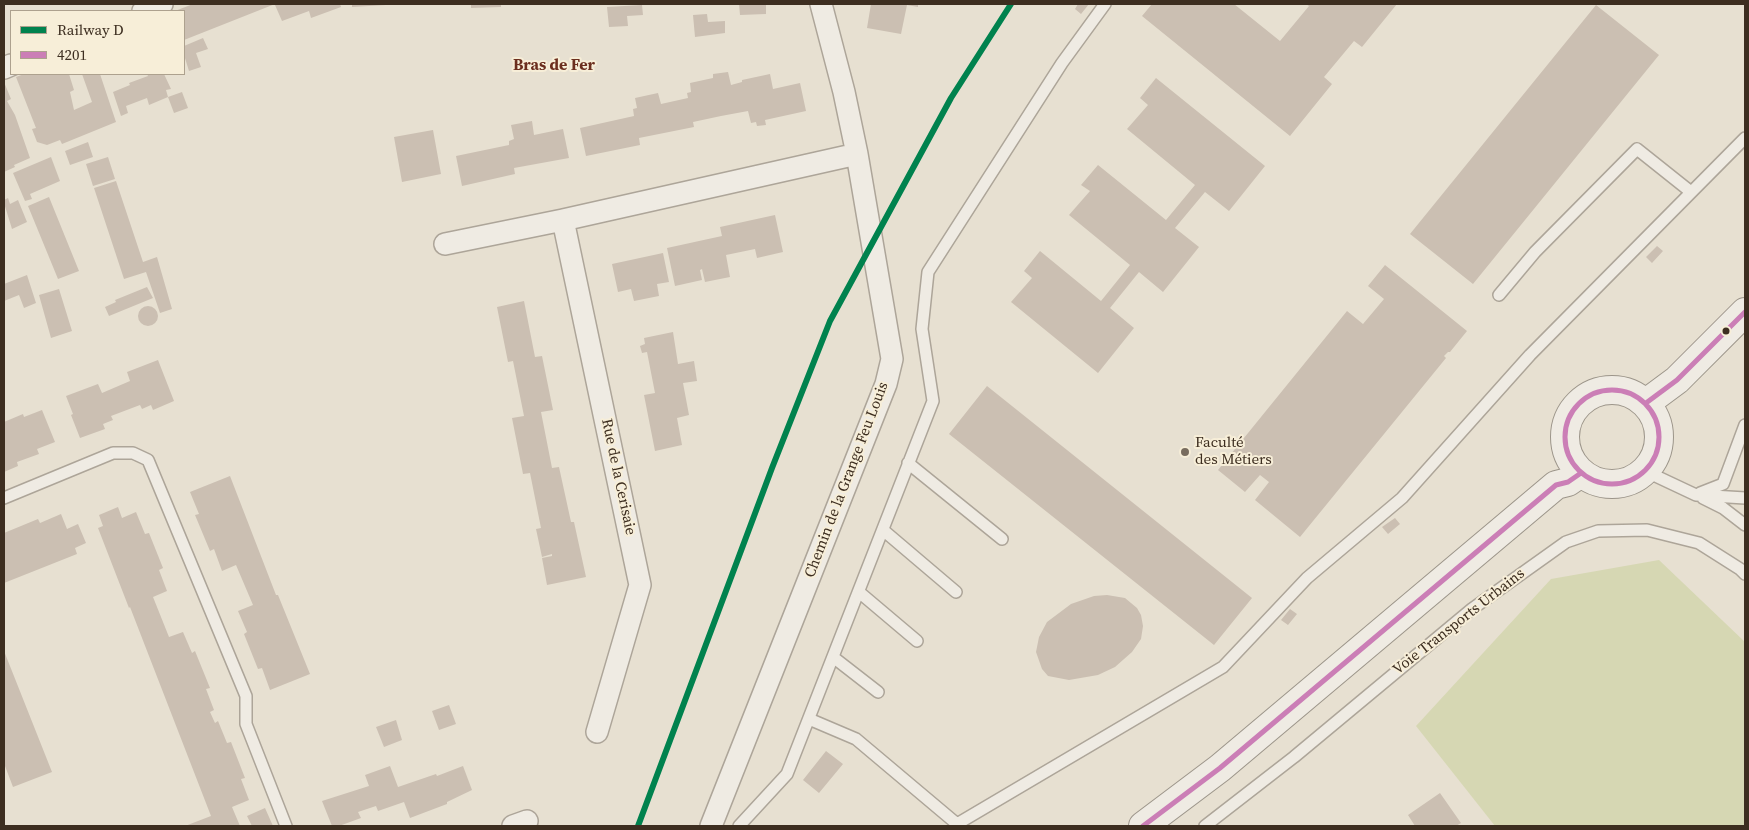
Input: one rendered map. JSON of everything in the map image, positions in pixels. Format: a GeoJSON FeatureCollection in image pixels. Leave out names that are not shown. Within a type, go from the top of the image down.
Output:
{"type":"FeatureCollection","features":[{"type":"Feature","properties":{"kind":"street"},"geometry":{"type":"LineString","coordinates":[[146,10],[162,4]]}},
{"type":"Feature","properties":{"kind":"street","name":"Chemin de la Grange Feu Louis"},"geometry":{"type":"LineString","coordinates":[[711,826],[886,384],[892,359],[857,154],[844,92],[821,4]]}},
{"type":"Feature","properties":{"kind":"street"},"geometry":{"type":"LineString","coordinates":[[445,244],[563,220],[857,154]]}},
{"type":"Feature","properties":{"kind":"street","name":"Rue de la Cerisaie"},"geometry":{"type":"LineString","coordinates":[[563,220],[640,585],[598,732]]}},
{"type":"Feature","properties":{"kind":"street"},"geometry":{"type":"LineString","coordinates":[[1646,403],[1678,380],[1745,312]]}},
{"type":"Feature","properties":{"kind":"street"},"geometry":{"type":"LineString","coordinates":[[1617,390],[1633,394],[1646,403],[1655,416],[1659,430],[1659,445],[1654,459],[1645,471],[1634,479],[1621,484],[1606,484],[1593,480],[1581,473],[1573,463],[1565,439],[1567,423],[1574,409],[1586,398],[1601,391],[1617,390]]}},
{"type":"Feature","properties":{"kind":"street"},"geometry":{"type":"LineString","coordinates":[[1143,826],[1220,768],[1556,485],[1568,482],[1581,473]]}},
{"type":"Feature","properties":{"kind":"lane"},"geometry":{"type":"LineString","coordinates":[[739,826],[787,774],[933,401],[922,329],[928,272],[1062,64],[1105,4]]}},
{"type":"Feature","properties":{"kind":"lane"},"geometry":{"type":"LineString","coordinates":[[809,719],[856,740],[957,824],[1223,667],[1307,578],[1402,498],[1530,355],[1745,138]]}},
{"type":"Feature","properties":{"kind":"lane"},"geometry":{"type":"LineString","coordinates":[[1499,296],[1535,252],[1637,149],[1691,192]]}},
{"type":"Feature","properties":{"kind":"lane"},"geometry":{"type":"LineString","coordinates":[[1696,495],[1723,484],[1745,425]]}},
{"type":"Feature","properties":{"kind":"lane"},"geometry":{"type":"LineString","coordinates":[[4,498],[114,453],[133,453],[148,460],[246,696],[246,724],[286,826]]}},
{"type":"Feature","properties":{"kind":"lane"},"geometry":{"type":"LineString","coordinates":[[908,464],[1002,539]]}},
{"type":"Feature","properties":{"kind":"lane"},"geometry":{"type":"LineString","coordinates":[[1645,471],[1723,508],[1745,525]]}},
{"type":"Feature","properties":{"kind":"lane"},"geometry":{"type":"LineString","coordinates":[[1696,495],[1745,498]]}},
{"type":"Feature","properties":{"kind":"lane"},"geometry":{"type":"LineString","coordinates":[[882,530],[956,592]]}},
{"type":"Feature","properties":{"kind":"lane","name":"Voie Transports Urbains"},"geometry":{"type":"LineString","coordinates":[[1205,826],[1294,757],[1472,609],[1566,542],[1598,531],[1647,530],[1699,543],[1745,574]]}},
{"type":"Feature","properties":{"kind":"lane"},"geometry":{"type":"LineString","coordinates":[[859,592],[918,641]]}},
{"type":"Feature","properties":{"kind":"lane"},"geometry":{"type":"LineString","coordinates":[[833,657],[878,692]]}},
{"type":"Feature","properties":{"kind":"green space"},"geometry":{"type":"Polygon","coordinates":[[[1659,560],[1745,642],[1745,826],[1495,826],[1416,726],[1551,579],[1659,560]]]}},
{"type":"Feature","properties":{"kind":"building"},"geometry":{"type":"Polygon","coordinates":[[[193,4],[275,4],[185,40],[185,10],[178,10],[193,4]]]}},
{"type":"Feature","properties":{"kind":"building"},"geometry":{"type":"Polygon","coordinates":[[[340,4],[341,7],[311,18],[309,11],[282,21],[275,5],[340,4]]]}},
{"type":"Feature","properties":{"kind":"building"},"geometry":{"type":"Polygon","coordinates":[[[352,4],[386,4],[386,5],[352,7],[352,4]]]}},
{"type":"Feature","properties":{"kind":"building"},"geometry":{"type":"Polygon","coordinates":[[[471,4],[501,4],[501,7],[471,8],[471,4]]]}},
{"type":"Feature","properties":{"kind":"building"},"geometry":{"type":"Polygon","coordinates":[[[739,4],[766,4],[766,14],[740,15],[739,4]]]}},
{"type":"Feature","properties":{"kind":"building"},"geometry":{"type":"Polygon","coordinates":[[[871,4],[918,4],[918,7],[907,5],[901,34],[867,28],[871,4]]]}},
{"type":"Feature","properties":{"kind":"building"},"geometry":{"type":"Polygon","coordinates":[[[1078,4],[1089,4],[1081,14],[1075,9],[1078,4]]]}},
{"type":"Feature","properties":{"kind":"building"},"geometry":{"type":"Polygon","coordinates":[[[1152,4],[1234,4],[1280,41],[1309,6],[1306,4],[1397,4],[1362,47],[1354,41],[1324,77],[1332,84],[1290,136],[1142,16],[1152,4]]]}},
{"type":"Feature","properties":{"kind":"building"},"geometry":{"type":"Polygon","coordinates":[[[642,5],[643,15],[627,16],[628,26],[609,27],[607,7],[642,5]]]}},
{"type":"Feature","properties":{"kind":"building"},"geometry":{"type":"Polygon","coordinates":[[[1596,5],[1659,55],[1473,284],[1410,234],[1596,5]]]}},
{"type":"Feature","properties":{"kind":"building"},"geometry":{"type":"Polygon","coordinates":[[[707,14],[708,22],[725,21],[725,33],[695,37],[693,15],[707,14]]]}},
{"type":"Feature","properties":{"kind":"building"},"geometry":{"type":"Polygon","coordinates":[[[203,38],[208,49],[196,53],[201,67],[189,71],[185,58],[185,46],[203,38]]]}},
{"type":"Feature","properties":{"kind":"building"},"geometry":{"type":"Polygon","coordinates":[[[728,72],[731,85],[742,82],[742,80],[770,74],[773,89],[800,83],[806,111],[765,120],[766,125],[757,126],[756,122],[751,123],[748,111],[721,116],[693,122],[694,127],[639,138],[640,145],[586,156],[580,128],[634,116],[633,109],[637,108],[635,98],[658,93],[661,104],[688,98],[687,93],[691,92],[690,83],[713,78],[713,74],[728,72]]]}},
{"type":"Feature","properties":{"kind":"building"},"geometry":{"type":"Polygon","coordinates":[[[21,75],[69,75],[74,90],[70,92],[74,110],[92,102],[82,75],[100,75],[116,122],[62,144],[60,140],[47,145],[37,142],[32,129],[36,128],[16,77],[21,75]]]}},
{"type":"Feature","properties":{"kind":"building"},"geometry":{"type":"Polygon","coordinates":[[[164,75],[171,89],[166,90],[168,97],[149,105],[147,98],[126,106],[128,113],[121,116],[113,92],[130,85],[129,83],[148,76],[164,75]]]}},
{"type":"Feature","properties":{"kind":"building"},"geometry":{"type":"Polygon","coordinates":[[[1156,78],[1265,166],[1229,211],[1205,192],[1175,228],[1199,247],[1163,292],[1139,272],[1110,308],[1134,328],[1098,373],[1011,302],[1032,278],[1024,271],[1040,251],[1101,301],[1130,265],[1069,215],[1090,191],[1081,185],[1098,165],[1166,220],[1195,185],[1127,129],[1148,105],[1140,98],[1156,78]]]}},
{"type":"Feature","properties":{"kind":"building"},"geometry":{"type":"Polygon","coordinates":[[[4,82],[11,99],[7,101],[15,115],[30,158],[4,172],[4,82]]]}},
{"type":"Feature","properties":{"kind":"building"},"geometry":{"type":"Polygon","coordinates":[[[182,92],[188,108],[174,113],[168,97],[182,92]]]}},
{"type":"Feature","properties":{"kind":"building"},"geometry":{"type":"Polygon","coordinates":[[[532,121],[534,135],[563,129],[569,158],[514,168],[515,174],[462,186],[456,156],[509,145],[509,141],[514,139],[511,125],[532,121]]]}},
{"type":"Feature","properties":{"kind":"building"},"geometry":{"type":"Polygon","coordinates":[[[433,130],[441,174],[402,182],[394,137],[433,130]]]}},
{"type":"Feature","properties":{"kind":"building"},"geometry":{"type":"Polygon","coordinates":[[[88,142],[93,157],[70,165],[65,151],[88,142]]]}},
{"type":"Feature","properties":{"kind":"building"},"geometry":{"type":"Polygon","coordinates":[[[51,157],[60,181],[30,194],[32,199],[25,201],[13,173],[51,157]]]}},
{"type":"Feature","properties":{"kind":"building"},"geometry":{"type":"Polygon","coordinates":[[[108,157],[115,179],[93,186],[86,164],[108,157]]]}},
{"type":"Feature","properties":{"kind":"building"},"geometry":{"type":"Polygon","coordinates":[[[116,181],[143,262],[157,257],[172,309],[160,313],[146,272],[124,279],[94,188],[116,181]]]}},
{"type":"Feature","properties":{"kind":"building"},"geometry":{"type":"Polygon","coordinates":[[[49,197],[79,271],[58,279],[28,206],[49,197]]]}},
{"type":"Feature","properties":{"kind":"building"},"geometry":{"type":"Polygon","coordinates":[[[8,198],[10,204],[18,200],[27,222],[12,229],[4,203],[4,200],[8,198]]]}},
{"type":"Feature","properties":{"kind":"building"},"geometry":{"type":"Polygon","coordinates":[[[775,215],[783,252],[757,258],[755,249],[726,255],[730,277],[705,282],[702,269],[700,270],[702,280],[675,286],[667,248],[722,236],[720,227],[775,215]]]}},
{"type":"Feature","properties":{"kind":"building"},"geometry":{"type":"Polygon","coordinates":[[[1657,246],[1663,251],[1652,263],[1646,257],[1657,246]]]}},
{"type":"Feature","properties":{"kind":"building"},"geometry":{"type":"Polygon","coordinates":[[[663,253],[669,282],[657,284],[659,296],[634,301],[631,289],[618,292],[612,264],[663,253]]]}},
{"type":"Feature","properties":{"kind":"building"},"geometry":{"type":"Polygon","coordinates":[[[1385,265],[1467,331],[1450,352],[1444,356],[1446,358],[1300,537],[1255,500],[1269,482],[1260,475],[1245,492],[1218,470],[1347,311],[1363,324],[1384,299],[1368,286],[1385,265]]]}},
{"type":"Feature","properties":{"kind":"building"},"geometry":{"type":"Polygon","coordinates":[[[27,275],[36,303],[24,308],[19,295],[4,301],[4,284],[27,275]]]}},
{"type":"Feature","properties":{"kind":"building"},"geometry":{"type":"Polygon","coordinates":[[[147,287],[153,298],[109,316],[105,307],[116,302],[115,300],[147,287]]]}},
{"type":"Feature","properties":{"kind":"building"},"geometry":{"type":"Polygon","coordinates":[[[59,289],[72,331],[51,338],[39,295],[59,289]]]}},
{"type":"Feature","properties":{"kind":"building"},"geometry":{"type":"Polygon","coordinates":[[[524,301],[535,357],[542,356],[553,410],[541,412],[552,468],[559,467],[586,577],[547,585],[542,558],[552,556],[552,554],[542,557],[536,529],[541,528],[530,473],[523,474],[512,418],[524,416],[513,361],[508,362],[497,307],[524,301]]]}},
{"type":"Feature","properties":{"kind":"building"},"geometry":{"type":"Polygon","coordinates":[[[148,306],[155,309],[158,316],[155,323],[148,326],[141,323],[138,316],[141,309],[148,306]]]}},
{"type":"Feature","properties":{"kind":"building"},"geometry":{"type":"Polygon","coordinates":[[[673,332],[678,364],[694,361],[697,381],[683,383],[689,415],[677,418],[682,445],[655,451],[644,395],[655,393],[647,352],[642,353],[640,346],[645,344],[644,338],[673,332]]]}},
{"type":"Feature","properties":{"kind":"building"},"geometry":{"type":"Polygon","coordinates":[[[158,360],[174,401],[153,410],[151,405],[142,409],[140,405],[111,416],[113,420],[103,424],[105,429],[80,438],[66,396],[98,384],[102,393],[130,381],[127,372],[158,360]]]}},
{"type":"Feature","properties":{"kind":"building"},"geometry":{"type":"Polygon","coordinates":[[[987,386],[1252,598],[1214,645],[949,434],[987,386]]]}},
{"type":"Feature","properties":{"kind":"building"},"geometry":{"type":"Polygon","coordinates":[[[42,410],[55,442],[37,449],[39,454],[17,462],[18,466],[4,472],[4,422],[23,414],[24,417],[42,410]]]}},
{"type":"Feature","properties":{"kind":"building"},"geometry":{"type":"Polygon","coordinates":[[[230,476],[276,595],[278,595],[310,674],[270,690],[262,668],[258,669],[244,634],[247,632],[238,611],[253,605],[236,565],[222,571],[214,549],[210,551],[195,515],[199,514],[190,492],[230,476]]]}},
{"type":"Feature","properties":{"kind":"building"},"geometry":{"type":"Polygon","coordinates":[[[118,507],[122,518],[136,512],[145,534],[149,533],[163,568],[159,570],[167,591],[153,597],[169,637],[183,632],[192,653],[195,651],[210,688],[206,689],[214,710],[210,712],[215,723],[218,721],[227,743],[231,742],[245,778],[241,779],[249,800],[232,807],[240,826],[185,826],[211,816],[98,528],[103,526],[99,515],[118,507]]]}},
{"type":"Feature","properties":{"kind":"building"},"geometry":{"type":"Polygon","coordinates":[[[61,514],[67,529],[78,524],[86,543],[75,548],[77,554],[4,583],[4,533],[38,519],[40,523],[61,514]]]}},
{"type":"Feature","properties":{"kind":"building"},"geometry":{"type":"Polygon","coordinates":[[[1395,518],[1400,524],[1388,534],[1382,527],[1395,518]]]}},
{"type":"Feature","properties":{"kind":"building"},"geometry":{"type":"Polygon","coordinates":[[[1107,595],[1125,598],[1137,608],[1141,615],[1143,626],[1141,639],[1132,652],[1115,667],[1098,675],[1069,680],[1048,676],[1042,669],[1036,652],[1039,637],[1047,622],[1071,604],[1094,596],[1107,595]]]}},
{"type":"Feature","properties":{"kind":"building"},"geometry":{"type":"Polygon","coordinates":[[[1290,609],[1297,614],[1288,625],[1281,620],[1290,609]]]}},
{"type":"Feature","properties":{"kind":"building"},"geometry":{"type":"Polygon","coordinates":[[[4,651],[52,772],[13,787],[4,767],[4,651]]]}},
{"type":"Feature","properties":{"kind":"building"},"geometry":{"type":"Polygon","coordinates":[[[449,705],[456,724],[439,730],[432,711],[449,705]]]}},
{"type":"Feature","properties":{"kind":"building"},"geometry":{"type":"Polygon","coordinates":[[[396,720],[402,740],[384,747],[376,727],[396,720]]]}},
{"type":"Feature","properties":{"kind":"building"},"geometry":{"type":"Polygon","coordinates":[[[826,751],[843,764],[819,793],[803,780],[826,751]]]}},
{"type":"Feature","properties":{"kind":"building"},"geometry":{"type":"Polygon","coordinates":[[[390,766],[398,787],[436,774],[437,776],[463,766],[472,790],[447,802],[447,804],[410,818],[404,802],[378,811],[376,806],[358,812],[361,818],[339,826],[332,826],[322,801],[369,786],[365,775],[390,766]]]}},
{"type":"Feature","properties":{"kind":"building"},"geometry":{"type":"Polygon","coordinates":[[[1440,793],[1461,823],[1456,826],[1415,826],[1408,815],[1440,793]]]}},
{"type":"Feature","properties":{"kind":"building"},"geometry":{"type":"Polygon","coordinates":[[[265,808],[273,826],[252,826],[247,816],[265,808]]]}},
{"type":"Feature","properties":{"kind":"rail line","name":"D"},"geometry":{"type":"LineString","coordinates":[[638,826],[772,468],[830,321],[951,98],[1011,4]]}},
{"type":"Feature","properties":{"kind":"transit line","name":"4201"},"geometry":{"type":"LineString","coordinates":[[1646,403],[1677,380],[1745,312]]}},
{"type":"Feature","properties":{"kind":"transit line","name":"4201"},"geometry":{"type":"LineString","coordinates":[[1612,390],[1630,394],[1645,404],[1655,419],[1659,437],[1655,455],[1645,470],[1630,480],[1612,484],[1594,480],[1579,470],[1569,455],[1565,437],[1569,419],[1579,404],[1594,394],[1612,390]]}},
{"type":"Feature","properties":{"kind":"transit line","name":"4201"},"geometry":{"type":"LineString","coordinates":[[1143,826],[1220,768],[1556,485],[1568,482],[1581,473]]}},
{"type":"Feature","properties":{"kind":"place","name":"Faculté des Métiers"},"geometry":{"type":"Point","coordinates":[1185,452]}},
{"type":"Feature","properties":{"kind":"district","name":"Bras de Fer"},"geometry":{"type":"Point","coordinates":[554,66]}}]}
